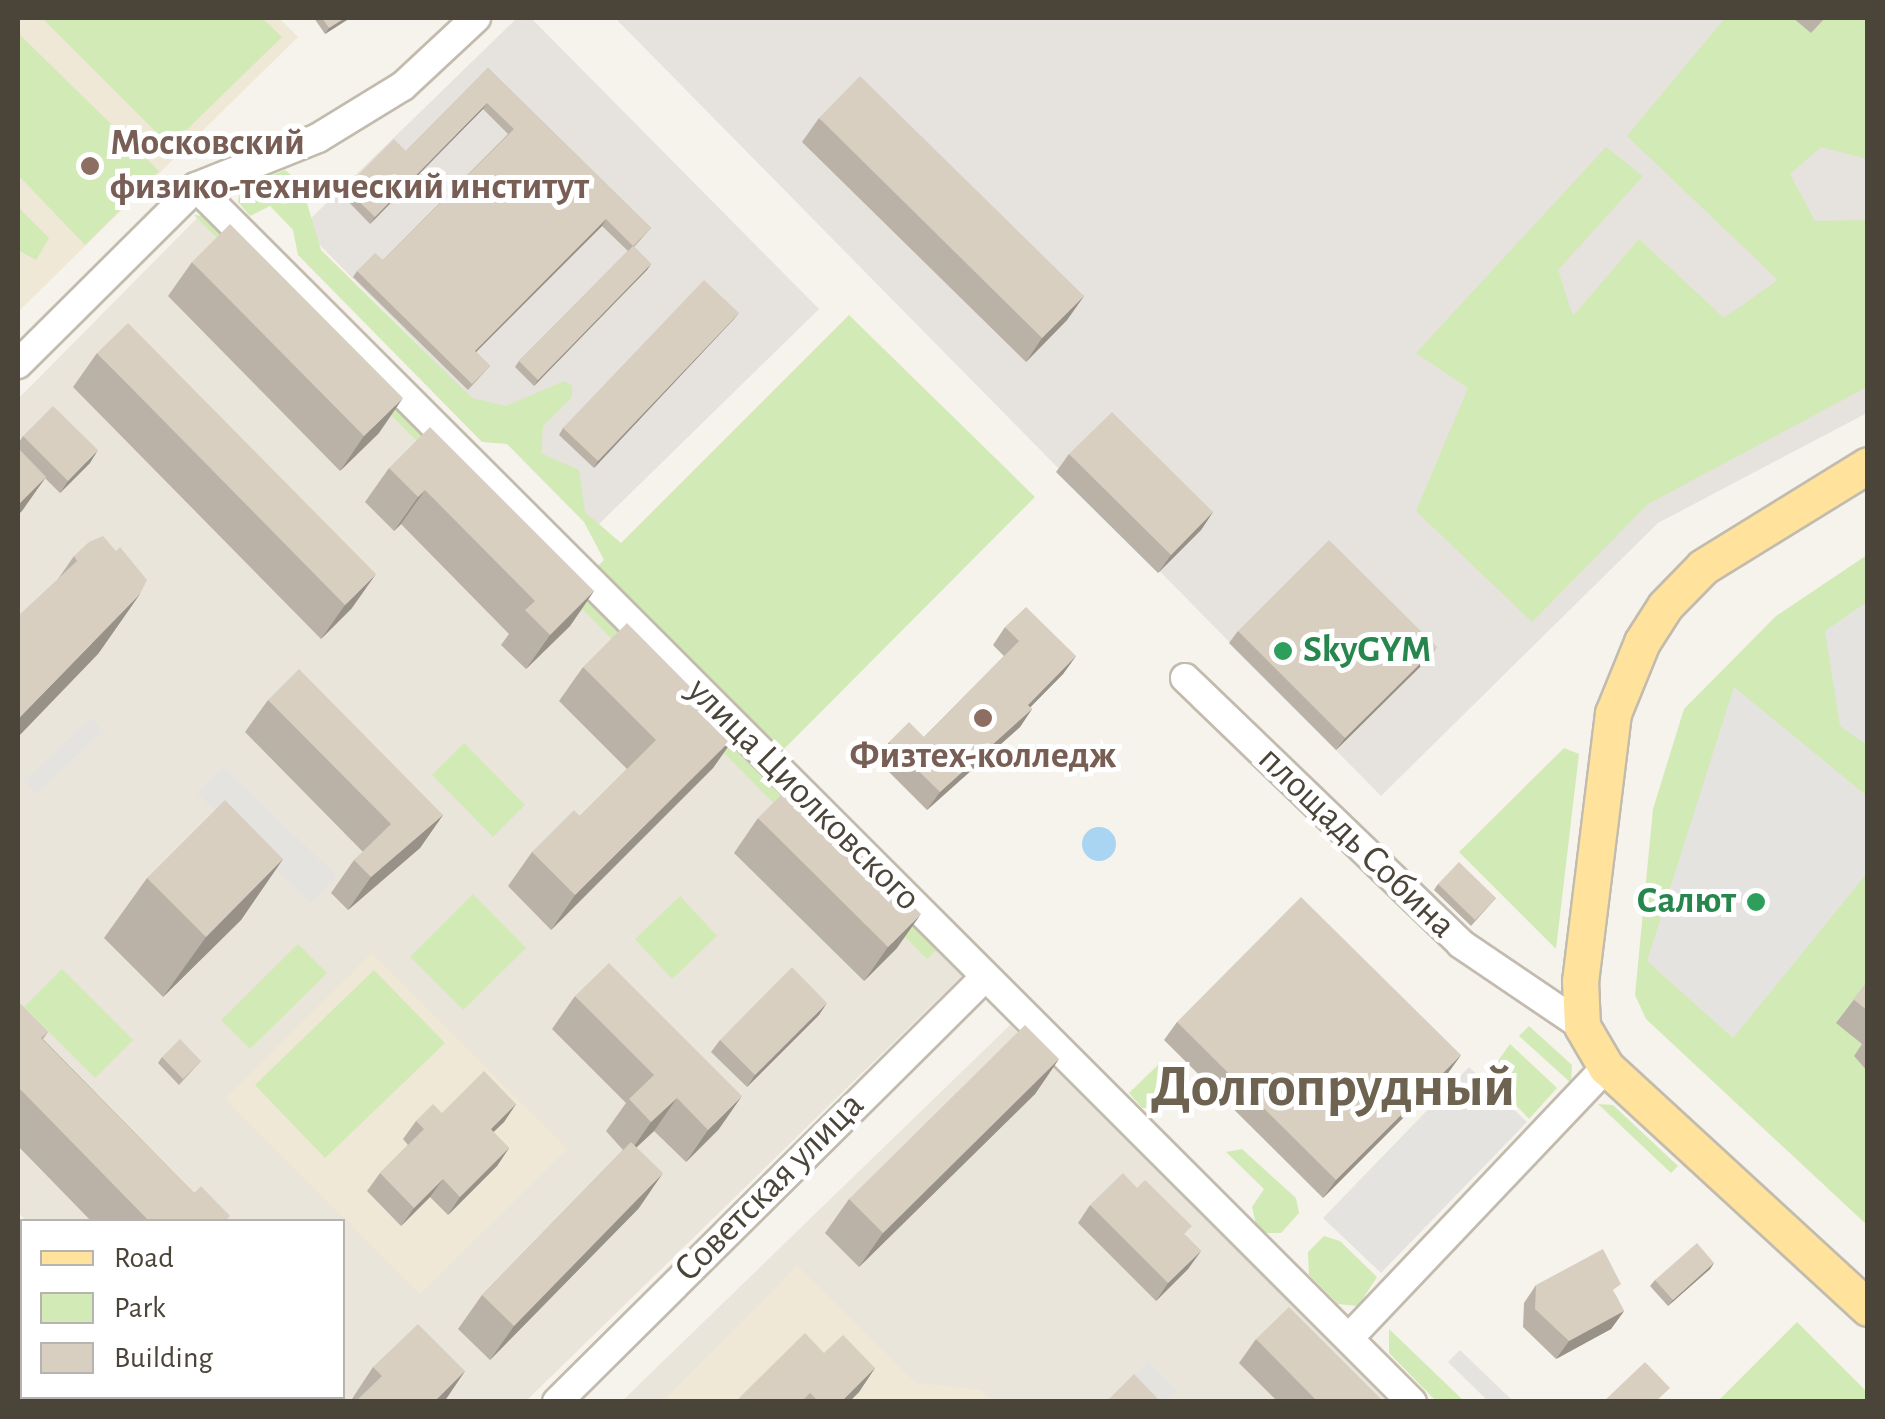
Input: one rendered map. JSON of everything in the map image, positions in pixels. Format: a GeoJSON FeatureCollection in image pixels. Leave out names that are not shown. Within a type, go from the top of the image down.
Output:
{"type":"FeatureCollection","features":[{"type":"Feature","properties":{"kind":"main road"},"geometry":{"type":"LineString","coordinates":[[1868,465],[1703,567],[1665,606],[1626,674],[1605,757],[1580,980],[1582,1026],[1606,1067],[1868,1308]]}},
{"type":"Feature","properties":{"kind":"street"},"geometry":{"type":"LineString","coordinates":[[18,364],[196,187],[318,138],[404,86],[476,18]]}},
{"type":"Feature","properties":{"kind":"street","name":"улица Циолковского"},"geometry":{"type":"LineString","coordinates":[[196,187],[1412,1402]]}},
{"type":"Feature","properties":{"kind":"street","name":"площадь Собина"},"geometry":{"type":"LineString","coordinates":[[1185,678],[1461,944],[1535,998],[1582,1026]]}},
{"type":"Feature","properties":{"kind":"street","name":"Советская улица"},"geometry":{"type":"LineString","coordinates":[[557,1402],[985,977]]}},
{"type":"Feature","properties":{"kind":"street"},"geometry":{"type":"LineString","coordinates":[[1349,1338],[1606,1067]]}},
{"type":"Feature","properties":{"kind":"shaded area","name":"Московский физико-технический институт"},"geometry":{"type":"Polygon","coordinates":[[[18,18],[279,18],[298,37],[18,312],[18,18]]]}},
{"type":"Feature","properties":{"kind":"shaded area"},"geometry":{"type":"Polygon","coordinates":[[[517,18],[531,18],[819,309],[597,526],[302,227],[517,18]]]}},
{"type":"Feature","properties":{"kind":"shaded area"},"geometry":{"type":"Polygon","coordinates":[[[615,18],[1867,18],[1867,413],[1658,523],[1381,796],[615,18]]]}},
{"type":"Feature","properties":{"kind":"shaded area"},"geometry":{"type":"Polygon","coordinates":[[[208,207],[970,968],[526,1401],[207,1401],[204,1399],[345,1399],[345,1219],[24,1219],[18,1212],[18,399],[208,207]]]}},
{"type":"Feature","properties":{"kind":"shaded area"},"geometry":{"type":"Polygon","coordinates":[[[1867,602],[1867,745],[1840,726],[1825,631],[1867,602]]]}},
{"type":"Feature","properties":{"kind":"shaded area"},"geometry":{"type":"Polygon","coordinates":[[[1734,687],[1867,796],[1868,872],[1733,1038],[1647,961],[1734,687]]]}},
{"type":"Feature","properties":{"kind":"shaded area"},"geometry":{"type":"Polygon","coordinates":[[[91,718],[103,731],[36,794],[24,781],[91,718]]]}},
{"type":"Feature","properties":{"kind":"shaded area"},"geometry":{"type":"Polygon","coordinates":[[[223,766],[337,876],[310,903],[197,793],[223,766]]]}},
{"type":"Feature","properties":{"kind":"shaded area"},"geometry":{"type":"Polygon","coordinates":[[[372,953],[567,1149],[420,1294],[225,1099],[372,953]]]}},
{"type":"Feature","properties":{"kind":"shaded area"},"geometry":{"type":"Polygon","coordinates":[[[1010,1025],[1390,1401],[621,1402],[1010,1025]]]}},
{"type":"Feature","properties":{"kind":"shaded area"},"geometry":{"type":"Polygon","coordinates":[[[1469,1067],[1527,1122],[1381,1273],[1323,1218],[1469,1067]]]}},
{"type":"Feature","properties":{"kind":"shaded area"},"geometry":{"type":"Polygon","coordinates":[[[797,1266],[916,1383],[981,1390],[993,1401],[662,1402],[797,1266]]]}},
{"type":"Feature","properties":{"kind":"shaded area"},"geometry":{"type":"Polygon","coordinates":[[[1460,1350],[1513,1401],[1488,1401],[1448,1362],[1460,1350]]]}},
{"type":"Feature","properties":{"kind":"shaded area"},"geometry":{"type":"Polygon","coordinates":[[[1148,1361],[1178,1391],[1167,1401],[1155,1401],[1131,1378],[1148,1361]]]}},
{"type":"Feature","properties":{"kind":"green space"},"geometry":{"type":"Polygon","coordinates":[[[42,18],[262,18],[282,37],[170,146],[42,18]]]}},
{"type":"Feature","properties":{"kind":"green space"},"geometry":{"type":"Polygon","coordinates":[[[1725,18],[1867,18],[1867,159],[1821,147],[1790,174],[1815,221],[1867,220],[1867,387],[1648,504],[1532,622],[1416,511],[1468,388],[1416,353],[1606,147],[1643,176],[1558,270],[1573,316],[1639,239],[1724,318],[1778,280],[1627,136],[1725,18]]]}},
{"type":"Feature","properties":{"kind":"green space"},"geometry":{"type":"Polygon","coordinates":[[[18,33],[159,171],[85,245],[18,175],[18,33]]]}},
{"type":"Feature","properties":{"kind":"green space"},"geometry":{"type":"Polygon","coordinates":[[[285,170],[301,183],[321,250],[472,398],[506,406],[564,381],[572,386],[572,397],[543,426],[541,453],[579,470],[585,512],[621,543],[849,315],[1035,497],[779,754],[598,566],[604,560],[584,522],[507,444],[482,442],[298,255],[293,230],[270,206],[250,216],[238,202],[241,187],[285,170]]]}},
{"type":"Feature","properties":{"kind":"green space"},"geometry":{"type":"Polygon","coordinates":[[[18,207],[49,238],[36,260],[18,250],[18,207]]]}},
{"type":"Feature","properties":{"kind":"green space"},"geometry":{"type":"Polygon","coordinates":[[[194,215],[211,217],[940,946],[927,959],[194,215]]]}},
{"type":"Feature","properties":{"kind":"green space","name":"Салют"},"geometry":{"type":"Polygon","coordinates":[[[1867,555],[1867,1225],[1646,1019],[1635,995],[1653,809],[1684,709],[1776,616],[1867,555]]]}},
{"type":"Feature","properties":{"kind":"green space"},"geometry":{"type":"Polygon","coordinates":[[[464,743],[525,805],[493,837],[432,775],[464,743]]]}},
{"type":"Feature","properties":{"kind":"green space"},"geometry":{"type":"Polygon","coordinates":[[[1564,748],[1579,754],[1556,949],[1459,852],[1564,748]]]}},
{"type":"Feature","properties":{"kind":"green space"},"geometry":{"type":"Polygon","coordinates":[[[473,894],[526,948],[463,1010],[410,957],[473,894]]]}},
{"type":"Feature","properties":{"kind":"green space"},"geometry":{"type":"Polygon","coordinates":[[[680,896],[717,936],[672,979],[635,939],[680,896]]]}},
{"type":"Feature","properties":{"kind":"green space"},"geometry":{"type":"Polygon","coordinates":[[[298,944],[327,973],[250,1049],[221,1020],[298,944]]]}},
{"type":"Feature","properties":{"kind":"green space"},"geometry":{"type":"Polygon","coordinates":[[[62,969],[133,1040],[95,1078],[24,1007],[62,969]]]}},
{"type":"Feature","properties":{"kind":"green space"},"geometry":{"type":"Polygon","coordinates":[[[374,970],[445,1043],[325,1158],[255,1085],[374,970]]]}},
{"type":"Feature","properties":{"kind":"green space"},"geometry":{"type":"Polygon","coordinates":[[[1529,1026],[1572,1065],[1571,1083],[1519,1036],[1529,1026]]]}},
{"type":"Feature","properties":{"kind":"green space"},"geometry":{"type":"Polygon","coordinates":[[[1510,1044],[1557,1088],[1529,1119],[1488,1075],[1510,1044]]]}},
{"type":"Feature","properties":{"kind":"green space"},"geometry":{"type":"Polygon","coordinates":[[[1160,1063],[1172,1074],[1175,1092],[1160,1108],[1142,1108],[1129,1093],[1160,1063]]]}},
{"type":"Feature","properties":{"kind":"green space"},"geometry":{"type":"Polygon","coordinates":[[[1598,1104],[1613,1105],[1678,1166],[1671,1173],[1598,1104]]]}},
{"type":"Feature","properties":{"kind":"green space"},"geometry":{"type":"Polygon","coordinates":[[[1242,1149],[1296,1198],[1299,1213],[1281,1233],[1266,1233],[1256,1224],[1252,1207],[1264,1189],[1226,1152],[1242,1149]]]}},
{"type":"Feature","properties":{"kind":"green space"},"geometry":{"type":"Polygon","coordinates":[[[1324,1236],[1340,1241],[1377,1277],[1358,1306],[1338,1304],[1309,1275],[1308,1252],[1324,1236]]]}},
{"type":"Feature","properties":{"kind":"green space"},"geometry":{"type":"Polygon","coordinates":[[[1797,1322],[1867,1392],[1867,1401],[1718,1401],[1797,1322]]]}},
{"type":"Feature","properties":{"kind":"green space"},"geometry":{"type":"Polygon","coordinates":[[[1389,1329],[1464,1401],[1436,1401],[1389,1353],[1389,1329]]]}},
{"type":"Feature","properties":{"kind":"water"},"geometry":{"type":"Polygon","coordinates":[[[1099,827],[1111,832],[1116,844],[1111,856],[1099,861],[1087,856],[1082,844],[1087,832],[1099,827]]]}},
{"type":"Feature","properties":{"kind":"building"},"geometry":{"type":"Polygon","coordinates":[[[322,18],[345,18],[329,28],[322,18]]]}},
{"type":"Feature","properties":{"kind":"building"},"geometry":{"type":"Polygon","coordinates":[[[488,68],[651,228],[633,246],[606,219],[475,351],[490,366],[472,384],[357,271],[375,253],[383,260],[514,129],[487,103],[375,217],[345,188],[394,139],[406,151],[488,68]]]}},
{"type":"Feature","properties":{"kind":"building"},"geometry":{"type":"Polygon","coordinates":[[[860,76],[1084,296],[1042,338],[819,118],[860,76]]]}},
{"type":"Feature","properties":{"kind":"building"},"geometry":{"type":"Polygon","coordinates":[[[230,224],[403,398],[364,436],[192,262],[230,224]]]}},
{"type":"Feature","properties":{"kind":"building"},"geometry":{"type":"Polygon","coordinates":[[[633,246],[651,264],[538,380],[519,361],[633,246]]]}},
{"type":"Feature","properties":{"kind":"building"},"geometry":{"type":"Polygon","coordinates":[[[704,280],[739,313],[598,461],[563,428],[704,280]]]}},
{"type":"Feature","properties":{"kind":"building"},"geometry":{"type":"Polygon","coordinates":[[[128,323],[376,574],[345,605],[97,353],[128,323]]]}},
{"type":"Feature","properties":{"kind":"building"},"geometry":{"type":"Polygon","coordinates":[[[53,406],[98,450],[68,481],[23,436],[53,406]]]}},
{"type":"Feature","properties":{"kind":"building"},"geometry":{"type":"Polygon","coordinates":[[[1112,412],[1213,512],[1171,555],[1069,454],[1112,412]]]}},
{"type":"Feature","properties":{"kind":"building"},"geometry":{"type":"Polygon","coordinates":[[[430,427],[594,591],[550,635],[525,610],[535,601],[425,490],[418,497],[389,468],[430,427]]]}},
{"type":"Feature","properties":{"kind":"building"},"geometry":{"type":"Polygon","coordinates":[[[18,448],[46,477],[18,505],[18,448]]]}},
{"type":"Feature","properties":{"kind":"building"},"geometry":{"type":"Polygon","coordinates":[[[103,536],[116,551],[120,547],[147,580],[140,594],[18,719],[18,616],[77,561],[74,556],[89,542],[103,536]]]}},
{"type":"Feature","properties":{"kind":"building"},"geometry":{"type":"Polygon","coordinates":[[[1329,540],[1437,647],[1345,738],[1238,631],[1329,540]]]}},
{"type":"Feature","properties":{"kind":"building","name":"Физтех-колледж"},"geometry":{"type":"Polygon","coordinates":[[[1026,607],[1076,656],[1028,705],[1032,709],[940,792],[889,742],[909,722],[924,737],[1019,641],[1005,627],[1026,607]]]}},
{"type":"Feature","properties":{"kind":"building"},"geometry":{"type":"Polygon","coordinates":[[[627,623],[737,734],[575,895],[532,852],[574,810],[580,816],[656,740],[583,667],[627,623]]]}},
{"type":"Feature","properties":{"kind":"building"},"geometry":{"type":"Polygon","coordinates":[[[299,669],[443,815],[371,877],[354,860],[391,824],[268,700],[299,669]]]}},
{"type":"Feature","properties":{"kind":"building"},"geometry":{"type":"Polygon","coordinates":[[[791,785],[921,914],[888,947],[758,818],[791,785]]]}},
{"type":"Feature","properties":{"kind":"building"},"geometry":{"type":"Polygon","coordinates":[[[225,800],[283,859],[206,937],[147,878],[225,800]]]}},
{"type":"Feature","properties":{"kind":"building"},"geometry":{"type":"Polygon","coordinates":[[[1459,862],[1496,898],[1475,920],[1438,884],[1459,862]]]}},
{"type":"Feature","properties":{"kind":"building"},"geometry":{"type":"Polygon","coordinates":[[[1301,897],[1461,1055],[1336,1180],[1177,1022],[1301,897]]]}},
{"type":"Feature","properties":{"kind":"building"},"geometry":{"type":"Polygon","coordinates":[[[609,963],[742,1096],[708,1130],[677,1098],[651,1122],[629,1099],[654,1075],[575,996],[609,963]]]}},
{"type":"Feature","properties":{"kind":"building"},"geometry":{"type":"Polygon","coordinates":[[[792,967],[827,1003],[755,1075],[720,1040],[792,967]]]}},
{"type":"Feature","properties":{"kind":"building"},"geometry":{"type":"Polygon","coordinates":[[[1868,981],[1868,1011],[1853,999],[1868,981]]]}},
{"type":"Feature","properties":{"kind":"building"},"geometry":{"type":"Polygon","coordinates":[[[18,1001],[48,1032],[41,1038],[194,1193],[201,1186],[230,1216],[147,1219],[18,1087],[18,1001]]]}},
{"type":"Feature","properties":{"kind":"building"},"geometry":{"type":"Polygon","coordinates":[[[1025,1025],[1059,1059],[883,1233],[849,1199],[1025,1025]]]}},
{"type":"Feature","properties":{"kind":"building"},"geometry":{"type":"Polygon","coordinates":[[[180,1039],[201,1061],[183,1079],[162,1057],[180,1039]]]}},
{"type":"Feature","properties":{"kind":"building"},"geometry":{"type":"Polygon","coordinates":[[[484,1071],[516,1104],[491,1129],[509,1148],[460,1197],[443,1179],[414,1208],[380,1173],[424,1129],[416,1121],[433,1104],[442,1113],[484,1071]]]}},
{"type":"Feature","properties":{"kind":"building"},"geometry":{"type":"Polygon","coordinates":[[[631,1142],[663,1173],[514,1326],[482,1295],[631,1142]]]}},
{"type":"Feature","properties":{"kind":"building"},"geometry":{"type":"Polygon","coordinates":[[[1123,1173],[1137,1188],[1145,1180],[1192,1226],[1184,1234],[1201,1251],[1168,1283],[1090,1205],[1123,1173]]]}},
{"type":"Feature","properties":{"kind":"building"},"geometry":{"type":"Polygon","coordinates":[[[1697,1243],[1714,1263],[1673,1300],[1655,1280],[1697,1243]]]}},
{"type":"Feature","properties":{"kind":"building"},"geometry":{"type":"Polygon","coordinates":[[[1603,1249],[1621,1284],[1613,1290],[1624,1311],[1569,1341],[1535,1309],[1536,1285],[1603,1249]]]}},
{"type":"Feature","properties":{"kind":"building"},"geometry":{"type":"Polygon","coordinates":[[[1289,1307],[1384,1402],[1318,1402],[1256,1339],[1289,1307]]]}},
{"type":"Feature","properties":{"kind":"building"},"geometry":{"type":"Polygon","coordinates":[[[418,1324],[465,1371],[434,1402],[355,1402],[382,1376],[373,1367],[418,1324]]]}},
{"type":"Feature","properties":{"kind":"building"},"geometry":{"type":"Polygon","coordinates":[[[805,1333],[824,1353],[843,1335],[875,1368],[841,1402],[819,1402],[810,1393],[801,1402],[735,1402],[805,1333]]]}},
{"type":"Feature","properties":{"kind":"building"},"geometry":{"type":"Polygon","coordinates":[[[1645,1362],[1670,1388],[1655,1402],[1603,1402],[1645,1362]]]}},
{"type":"Feature","properties":{"kind":"building"},"geometry":{"type":"Polygon","coordinates":[[[1134,1374],[1161,1402],[1106,1402],[1134,1374]]]}},
{"type":"Feature","properties":{"kind":"building"},"geometry":{"type":"Polygon","coordinates":[[[345,1398],[349,1402],[276,1399],[345,1398]]]}},
{"type":"Feature","properties":{"kind":"building"},"geometry":{"type":"Polygon","coordinates":[[[74,1399],[76,1402],[21,1402],[74,1399]]]}},
{"type":"Feature","properties":{"kind":"place","name":"Московский физико-технический институт"},"geometry":{"type":"Point","coordinates":[90,166]}},
{"type":"Feature","properties":{"kind":"place","name":"SkyGYM"},"geometry":{"type":"Point","coordinates":[1283,651]}},
{"type":"Feature","properties":{"kind":"place","name":"Физтех-колледж"},"geometry":{"type":"Point","coordinates":[983,718]}},
{"type":"Feature","properties":{"kind":"place","name":"Салют"},"geometry":{"type":"Point","coordinates":[1756,902]}},
{"type":"Feature","properties":{"kind":"district","name":"Долгопрудный"},"geometry":{"type":"Point","coordinates":[1333,1088]}}]}
